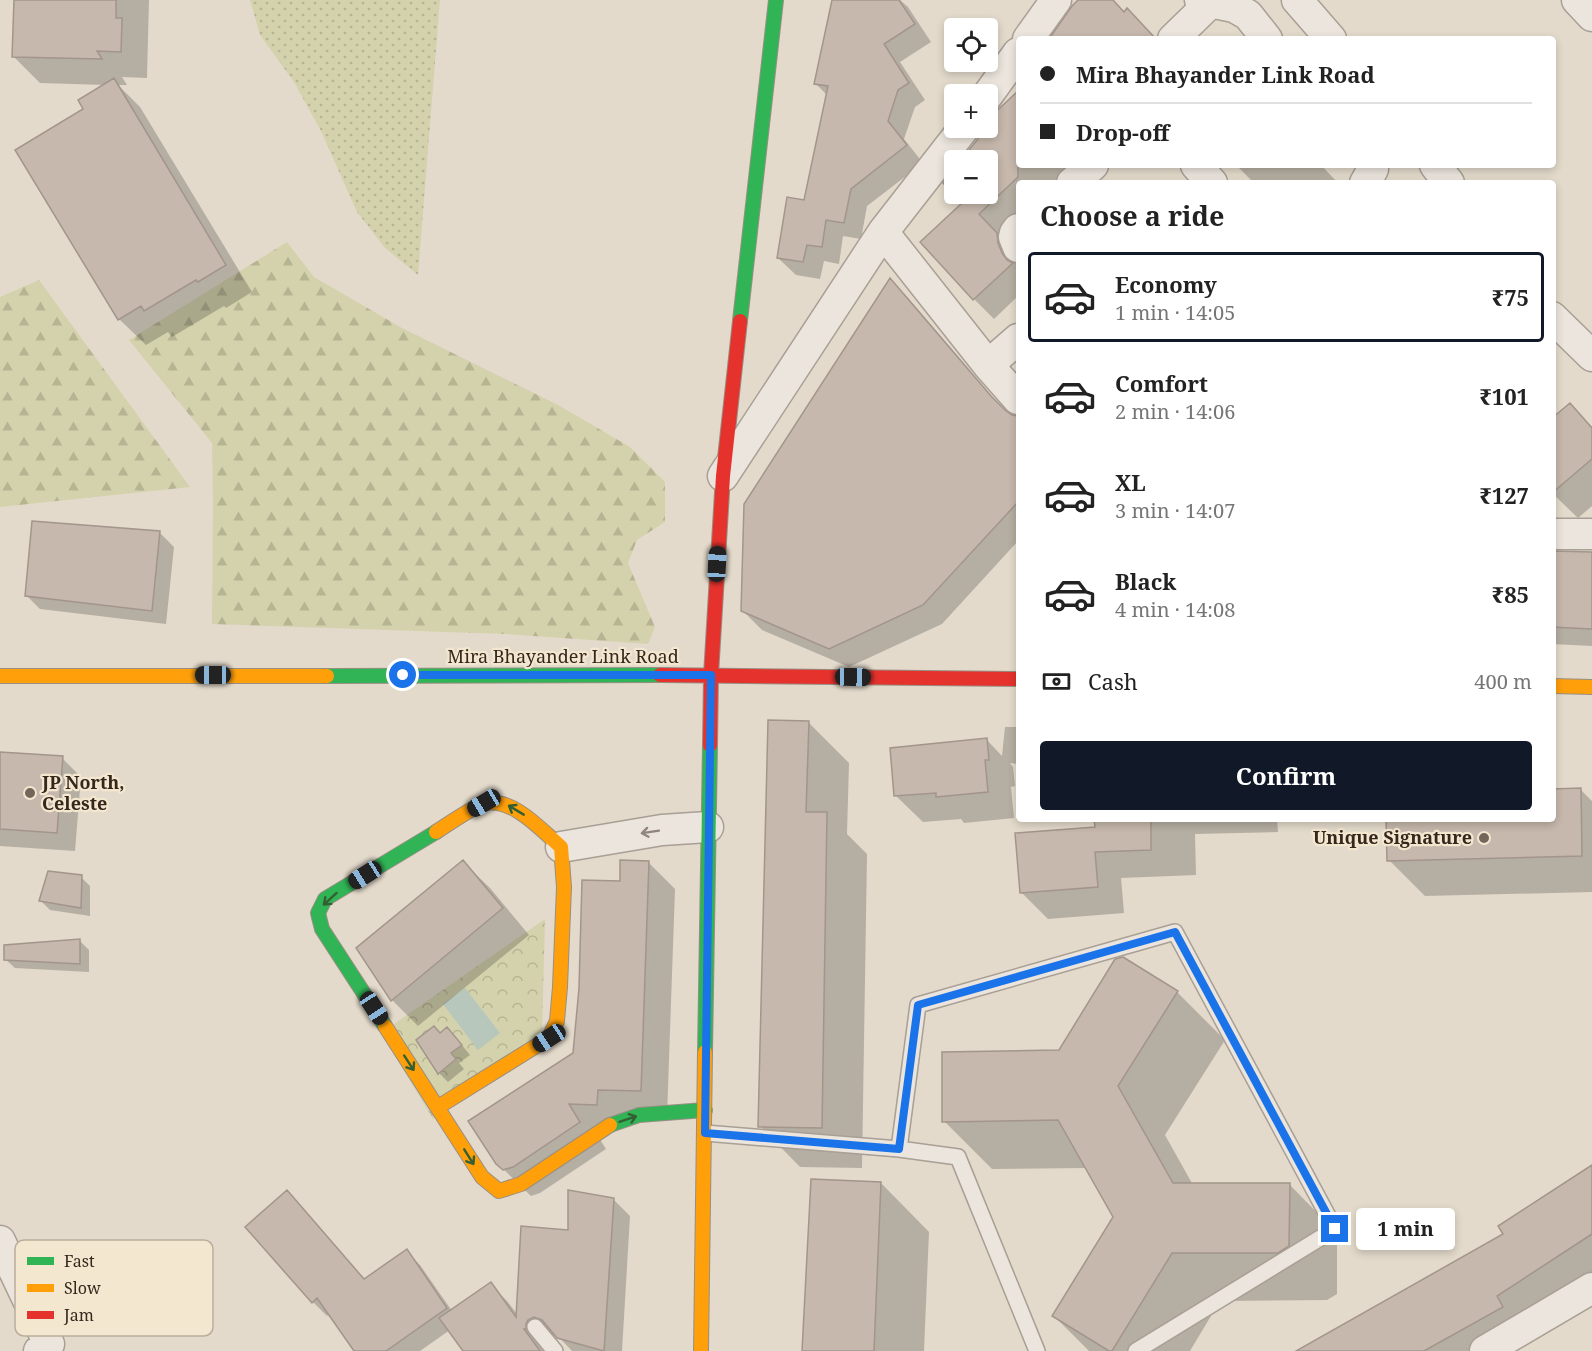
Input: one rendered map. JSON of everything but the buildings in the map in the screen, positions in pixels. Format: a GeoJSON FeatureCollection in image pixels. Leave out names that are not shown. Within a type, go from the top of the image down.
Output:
{"type":"FeatureCollection","features":[{"type":"Feature","properties":{"kind":"street"},"geometry":{"type":"LineString","coordinates":[[701,1351],[711,675],[723,476],[776,0]]}},
{"type":"Feature","properties":{"kind":"street"},"geometry":{"type":"LineString","coordinates":[[1030,36],[1056,0]]}},
{"type":"Feature","properties":{"kind":"street"},"geometry":{"type":"LineString","coordinates":[[1297,0],[1328,36]]}},
{"type":"Feature","properties":{"kind":"street"},"geometry":{"type":"LineString","coordinates":[[1577,0],[1592,16]]}},
{"type":"Feature","properties":{"kind":"street"},"geometry":{"type":"LineString","coordinates":[[1176,36],[1206,1],[1234,7],[1248,15],[1265,36]]}},
{"type":"Feature","properties":{"kind":"street"},"geometry":{"type":"LineString","coordinates":[[995,84],[1016,55]]}},
{"type":"Feature","properties":{"kind":"street"},"geometry":{"type":"LineString","coordinates":[[723,476],[883,232],[955,138]]}},
{"type":"Feature","properties":{"kind":"street"},"geometry":{"type":"LineString","coordinates":[[1076,180],[1090,168]]}},
{"type":"Feature","properties":{"kind":"street"},"geometry":{"type":"LineString","coordinates":[[1437,168],[1447,180]]}},
{"type":"Feature","properties":{"kind":"street"},"geometry":{"type":"LineString","coordinates":[[883,232],[988,365],[1016,397]]}},
{"type":"Feature","properties":{"kind":"street"},"geometry":{"type":"LineString","coordinates":[[1556,321],[1592,356]]}},
{"type":"Feature","properties":{"kind":"street"},"geometry":{"type":"LineString","coordinates":[[988,365],[1016,341]]}},
{"type":"Feature","properties":{"kind":"street"},"geometry":{"type":"LineString","coordinates":[[1556,534],[1592,534]]}},
{"type":"Feature","properties":{"kind":"street","name":"Mira Bhayander Link Road"},"geometry":{"type":"LineString","coordinates":[[0,676],[711,675],[1016,679]]}},
{"type":"Feature","properties":{"kind":"street"},"geometry":{"type":"LineString","coordinates":[[1556,686],[1592,687]]}},
{"type":"Feature","properties":{"kind":"street"},"geometry":{"type":"LineString","coordinates":[[438,1107],[549,1038],[557,1021],[564,887],[561,847],[519,811],[505,804],[484,803],[326,899],[318,912],[322,929],[482,1177],[499,1191],[521,1184],[610,1124],[639,1115],[705,1110]]}},
{"type":"Feature","properties":{"kind":"street"},"geometry":{"type":"LineString","coordinates":[[561,847],[663,830],[708,827]]}},
{"type":"Feature","properties":{"kind":"street"},"geometry":{"type":"LineString","coordinates":[[0,1241],[15,1273]]}},
{"type":"Feature","properties":{"kind":"street"},"geometry":{"type":"LineString","coordinates":[[1485,1351],[1525,1341],[1592,1288]]}},
{"type":"Feature","properties":{"kind":"street"},"geometry":{"type":"LineString","coordinates":[[39,1351],[49,1344],[45,1336]]}},
{"type":"Feature","properties":{"kind":"lane"},"geometry":{"type":"LineString","coordinates":[[899,1149],[918,1005],[1175,932],[1335,1229],[1136,1351]]}},
{"type":"Feature","properties":{"kind":"lane"},"geometry":{"type":"LineString","coordinates":[[705,1133],[958,1156],[1037,1351]]}},
{"type":"Feature","properties":{"kind":"lane"},"geometry":{"type":"LineString","coordinates":[[535,1327],[555,1351]]}},
{"type":"Feature","properties":{"kind":"green space"},"geometry":{"type":"Polygon","coordinates":[[[250,0],[440,0],[418,275],[385,248],[357,212],[321,131],[294,82],[260,35],[250,0]]]}},
{"type":"Feature","properties":{"kind":"green space"},"geometry":{"type":"Polygon","coordinates":[[[287,242],[314,277],[402,328],[560,406],[630,447],[665,482],[665,522],[637,540],[628,563],[655,627],[648,644],[506,634],[212,624],[212,443],[129,340],[287,242]]]}},
{"type":"Feature","properties":{"kind":"green space"},"geometry":{"type":"Polygon","coordinates":[[[39,280],[190,487],[0,507],[0,297],[39,280]]]}},
{"type":"Feature","properties":{"kind":"green space"},"geometry":{"type":"Polygon","coordinates":[[[545,919],[542,1037],[433,1119],[381,1033],[545,919]]]}},
{"type":"Feature","properties":{"kind":"shaded area"},"geometry":{"type":"Polygon","coordinates":[[[465,988],[500,1033],[478,1050],[443,1004],[465,988]]]}},
{"type":"Feature","properties":{"kind":"traffic: fast"},"geometry":{"type":"LineString","coordinates":[[740,321],[776,0]]}},
{"type":"Feature","properties":{"kind":"traffic: fast"},"geometry":{"type":"LineString","coordinates":[[327,676],[660,675]]}},
{"type":"Feature","properties":{"kind":"traffic: fast"},"geometry":{"type":"LineString","coordinates":[[705,1052],[710,745]]}},
{"type":"Feature","properties":{"kind":"traffic: fast"},"geometry":{"type":"LineString","coordinates":[[385,1026],[322,929],[318,913],[325,899],[436,832]]}},
{"type":"Feature","properties":{"kind":"traffic: fast"},"geometry":{"type":"LineString","coordinates":[[610,1125],[639,1115],[705,1110]]}},
{"type":"Feature","properties":{"kind":"traffic: slow"},"geometry":{"type":"LineString","coordinates":[[0,676],[327,676]]}},
{"type":"Feature","properties":{"kind":"traffic: slow"},"geometry":{"type":"LineString","coordinates":[[1556,686],[1592,687]]}},
{"type":"Feature","properties":{"kind":"traffic: slow"},"geometry":{"type":"LineString","coordinates":[[436,832],[485,803],[506,805],[536,824],[561,847],[564,887],[557,1021],[549,1038],[438,1107]]}},
{"type":"Feature","properties":{"kind":"traffic: slow"},"geometry":{"type":"LineString","coordinates":[[385,1026],[482,1177],[499,1191],[521,1184],[610,1125]]}},
{"type":"Feature","properties":{"kind":"traffic: slow"},"geometry":{"type":"LineString","coordinates":[[701,1351],[705,1052]]}},
{"type":"Feature","properties":{"kind":"traffic: jam"},"geometry":{"type":"LineString","coordinates":[[710,745],[711,675],[723,476],[740,321]]}},
{"type":"Feature","properties":{"kind":"traffic: jam"},"geometry":{"type":"LineString","coordinates":[[660,675],[1016,679]]}},
{"type":"Feature","properties":{"kind":"place","name":"JP North, Celeste"},"geometry":{"type":"Point","coordinates":[30,793]}},
{"type":"Feature","properties":{"kind":"place","name":"Unique Signature"},"geometry":{"type":"Point","coordinates":[1484,838]}},
{"type":"Feature","properties":{"kind":"route"},"geometry":{"type":"LineString","coordinates":[[403,675],[711,675],[705,1133],[899,1149],[918,1005],[1175,932],[1335,1229]]}}]}
